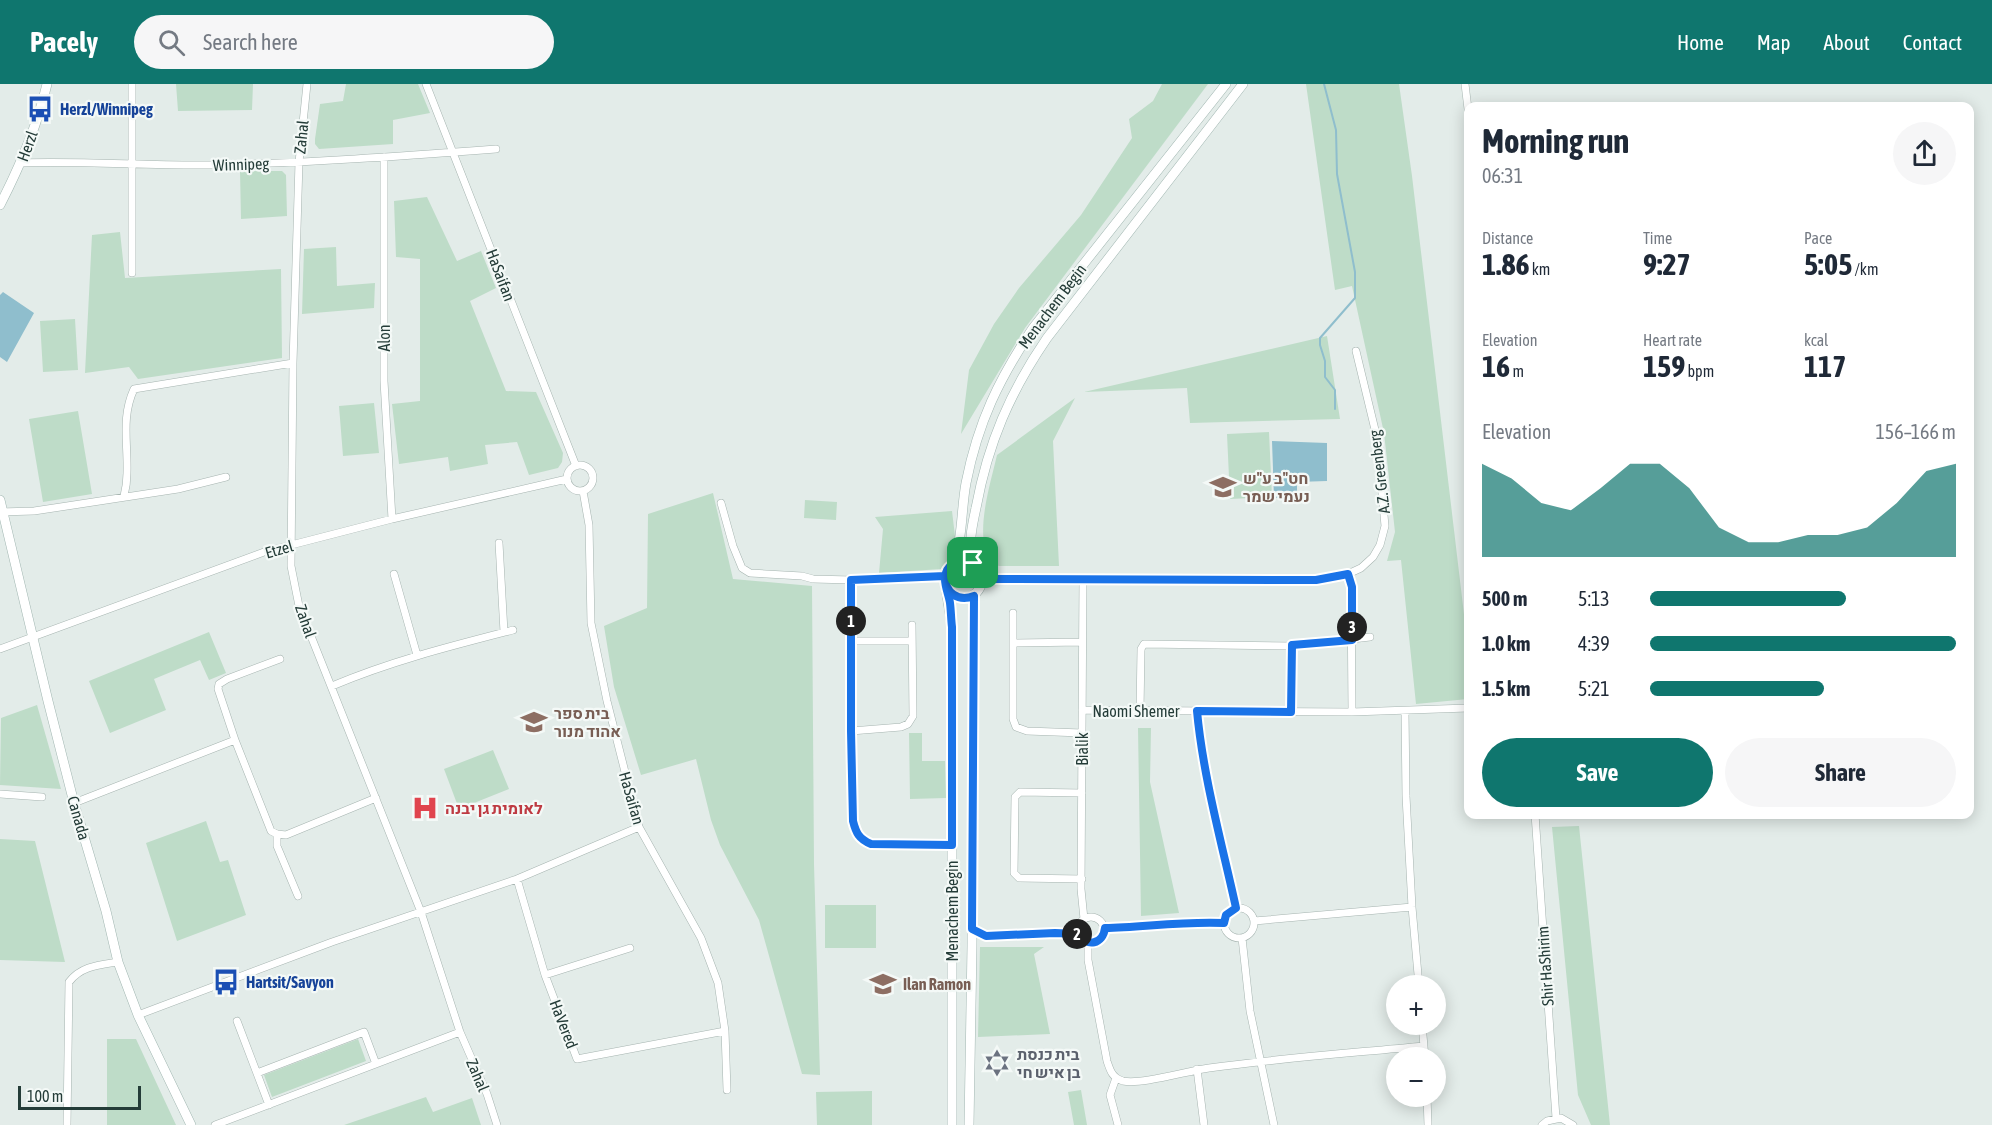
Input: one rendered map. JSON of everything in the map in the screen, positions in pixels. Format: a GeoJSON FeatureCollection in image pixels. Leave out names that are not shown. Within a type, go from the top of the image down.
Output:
{"type":"FeatureCollection","features":[{"type":"Feature","properties":{"kind":"main road","name":"Herzl"},"geometry":{"type":"LineString","coordinates":[[0,204],[21,163],[41,108],[47,84]]}},
{"type":"Feature","properties":{"kind":"main road","name":"Menachem Begin"},"geometry":{"type":"LineString","coordinates":[[954,564],[959,547],[962,507],[978,432],[987,407],[1008,366],[1033,328],[1226,84]]}},
{"type":"Feature","properties":{"kind":"main road","name":"Menachem Begin"},"geometry":{"type":"LineString","coordinates":[[973,563],[970,547],[986,461],[1003,414],[1022,375],[1047,338],[1243,84]]}},
{"type":"Feature","properties":{"kind":"main road","name":"Canada"},"geometry":{"type":"LineString","coordinates":[[0,500],[74,803],[106,911],[118,962],[138,1015],[190,1125]]}},
{"type":"Feature","properties":{"kind":"main road"},"geometry":{"type":"LineString","coordinates":[[963,561],[973,563],[982,572],[982,586],[974,596],[958,597],[948,589],[945,576],[947,571],[954,564],[963,561]]}},
{"type":"Feature","properties":{"kind":"main road","name":"Menachem Begin"},"geometry":{"type":"LineString","coordinates":[[948,589],[952,627],[952,1125]]}},
{"type":"Feature","properties":{"kind":"main road","name":"Menachem Begin"},"geometry":{"type":"LineString","coordinates":[[969,1125],[974,596]]}},
{"type":"Feature","properties":{"kind":"street"},"geometry":{"type":"LineString","coordinates":[[132,84],[132,273]]}},
{"type":"Feature","properties":{"kind":"street","name":"Zahal"},"geometry":{"type":"LineString","coordinates":[[308,84],[299,162],[293,363],[291,566],[299,606],[421,912],[460,1032],[487,1094],[497,1125]]}},
{"type":"Feature","properties":{"kind":"street","name":"HaSaifan"},"geometry":{"type":"LineString","coordinates":[[426,84],[576,466]]}},
{"type":"Feature","properties":{"kind":"street"},"geometry":{"type":"LineString","coordinates":[[1465,84],[1467,102]]}},
{"type":"Feature","properties":{"kind":"street","name":"Winnipeg"},"geometry":{"type":"LineString","coordinates":[[21,163],[131,165],[299,162],[496,149]]}},
{"type":"Feature","properties":{"kind":"street","name":"Alon"},"geometry":{"type":"LineString","coordinates":[[384,157],[384,381],[392,519]]}},
{"type":"Feature","properties":{"kind":"street","name":"A.Z. Greenberg"},"geometry":{"type":"LineString","coordinates":[[983,579],[1305,580],[1332,578],[1361,568],[1373,557],[1380,545],[1385,526],[1377,438],[1356,351]]}},
{"type":"Feature","properties":{"kind":"street"},"geometry":{"type":"LineString","coordinates":[[124,496],[128,475],[127,403],[134,389],[293,363]]}},
{"type":"Feature","properties":{"kind":"street"},"geometry":{"type":"LineString","coordinates":[[576,466],[587,466],[592,474],[590,487],[583,491],[571,488],[567,478],[570,469],[576,466]]}},
{"type":"Feature","properties":{"kind":"street"},"geometry":{"type":"LineString","coordinates":[[2,512],[67,506],[178,489],[226,477]]}},
{"type":"Feature","properties":{"kind":"street","name":"Etzel"},"geometry":{"type":"LineString","coordinates":[[0,649],[264,552],[567,478]]}},
{"type":"Feature","properties":{"kind":"street","name":"HaSaifan"},"geometry":{"type":"LineString","coordinates":[[583,491],[589,525],[591,623],[607,701],[639,827],[701,938],[718,983],[725,1031],[727,1090]]}},
{"type":"Feature","properties":{"kind":"street"},"geometry":{"type":"LineString","coordinates":[[721,503],[733,546],[742,568],[750,573],[851,580],[945,576]]}},
{"type":"Feature","properties":{"kind":"street"},"geometry":{"type":"LineString","coordinates":[[499,543],[504,632]]}},
{"type":"Feature","properties":{"kind":"street"},"geometry":{"type":"LineString","coordinates":[[394,574],[417,655]]}},
{"type":"Feature","properties":{"kind":"street"},"geometry":{"type":"LineString","coordinates":[[1348,574],[1352,587],[1352,712]]}},
{"type":"Feature","properties":{"kind":"street","name":"Bialik"},"geometry":{"type":"LineString","coordinates":[[1083,579],[1082,879],[1084,919]]}},
{"type":"Feature","properties":{"kind":"street"},"geometry":{"type":"LineString","coordinates":[[851,580],[851,731],[853,821],[856,833],[862,840],[871,844],[952,845]]}},
{"type":"Feature","properties":{"kind":"street"},"geometry":{"type":"LineString","coordinates":[[1013,613],[1013,719],[1016,727],[1028,731],[1082,733]]}},
{"type":"Feature","properties":{"kind":"street"},"geometry":{"type":"LineString","coordinates":[[851,731],[901,727],[908,724],[913,716],[912,625]]}},
{"type":"Feature","properties":{"kind":"street"},"geometry":{"type":"LineString","coordinates":[[332,686],[368,670],[513,630]]}},
{"type":"Feature","properties":{"kind":"street"},"geometry":{"type":"LineString","coordinates":[[1140,711],[1141,649],[1144,644],[1292,645],[1370,637]]}},
{"type":"Feature","properties":{"kind":"street"},"geometry":{"type":"LineString","coordinates":[[851,641],[912,641]]}},
{"type":"Feature","properties":{"kind":"street"},"geometry":{"type":"LineString","coordinates":[[1013,643],[1082,642]]}},
{"type":"Feature","properties":{"kind":"street"},"geometry":{"type":"LineString","coordinates":[[1291,712],[1292,645]]}},
{"type":"Feature","properties":{"kind":"street"},"geometry":{"type":"LineString","coordinates":[[280,659],[219,684],[219,693],[235,740],[271,831],[286,835],[376,798]]}},
{"type":"Feature","properties":{"kind":"street","name":"Naomi Shemer"},"geometry":{"type":"LineString","coordinates":[[1082,710],[1352,712],[1464,708]]}},
{"type":"Feature","properties":{"kind":"street"},"geometry":{"type":"LineString","coordinates":[[1197,711],[1236,908]]}},
{"type":"Feature","properties":{"kind":"street"},"geometry":{"type":"LineString","coordinates":[[1405,711],[1406,796],[1418,975]]}},
{"type":"Feature","properties":{"kind":"street"},"geometry":{"type":"LineString","coordinates":[[74,803],[235,740]]}},
{"type":"Feature","properties":{"kind":"street"},"geometry":{"type":"LineString","coordinates":[[1082,793],[1020,792],[1015,797],[1014,873],[1019,878],[1082,879]]}},
{"type":"Feature","properties":{"kind":"street"},"geometry":{"type":"LineString","coordinates":[[0,794],[42,797]]}},
{"type":"Feature","properties":{"kind":"street","name":"Shir HaShirim"},"geometry":{"type":"LineString","coordinates":[[1534,819],[1556,1118]]}},
{"type":"Feature","properties":{"kind":"street"},"geometry":{"type":"LineString","coordinates":[[138,1015],[332,942],[517,879],[639,827]]}},
{"type":"Feature","properties":{"kind":"street"},"geometry":{"type":"LineString","coordinates":[[277,834],[277,846],[298,896]]}},
{"type":"Feature","properties":{"kind":"street","name":"HaVered"},"geometry":{"type":"LineString","coordinates":[[517,879],[545,975],[577,1059],[725,1031]]}},
{"type":"Feature","properties":{"kind":"street"},"geometry":{"type":"LineString","coordinates":[[1254,921],[1412,907]]}},
{"type":"Feature","properties":{"kind":"street"},"geometry":{"type":"LineString","coordinates":[[1236,908],[1247,910],[1254,921],[1252,931],[1242,938],[1229,934],[1224,923],[1226,915],[1236,908]]}},
{"type":"Feature","properties":{"kind":"street"},"geometry":{"type":"LineString","coordinates":[[1097,918],[1105,928],[1103,936],[1097,942],[1088,943],[1078,934],[1079,926],[1084,919],[1097,918]]}},
{"type":"Feature","properties":{"kind":"street"},"geometry":{"type":"LineString","coordinates":[[1105,928],[1224,923]]}},
{"type":"Feature","properties":{"kind":"street"},"geometry":{"type":"LineString","coordinates":[[1055,933],[1079,926]]}},
{"type":"Feature","properties":{"kind":"street"},"geometry":{"type":"LineString","coordinates":[[972,929],[986,936],[1078,934]]}},
{"type":"Feature","properties":{"kind":"street"},"geometry":{"type":"LineString","coordinates":[[972,946],[986,936]]}},
{"type":"Feature","properties":{"kind":"street"},"geometry":{"type":"LineString","coordinates":[[1242,938],[1250,1011],[1274,1125]]}},
{"type":"Feature","properties":{"kind":"street"},"geometry":{"type":"LineString","coordinates":[[1088,943],[1088,960],[1107,1061],[1110,1073],[1116,1078],[1134,1082],[1197,1069],[1261,1060],[1424,1046],[1423,1035]]}},
{"type":"Feature","properties":{"kind":"street"},"geometry":{"type":"LineString","coordinates":[[545,975],[630,948]]}},
{"type":"Feature","properties":{"kind":"street"},"geometry":{"type":"LineString","coordinates":[[67,1125],[69,982],[76,973],[90,967],[118,962]]}},
{"type":"Feature","properties":{"kind":"street"},"geometry":{"type":"LineString","coordinates":[[237,1021],[269,1104]]}},
{"type":"Feature","properties":{"kind":"street"},"geometry":{"type":"LineString","coordinates":[[257,1073],[364,1032],[376,1064]]}},
{"type":"Feature","properties":{"kind":"street"},"geometry":{"type":"LineString","coordinates":[[215,1125],[460,1032]]}},
{"type":"Feature","properties":{"kind":"street"},"geometry":{"type":"LineString","coordinates":[[1197,1069],[1204,1125]]}},
{"type":"Feature","properties":{"kind":"street"},"geometry":{"type":"LineString","coordinates":[[1116,1078],[1110,1095],[1118,1125]]}},
{"type":"Feature","properties":{"kind":"street"},"geometry":{"type":"LineString","coordinates":[[1427,1107],[1428,1125]]}},
{"type":"Feature","properties":{"kind":"street"},"geometry":{"type":"LineString","coordinates":[[1542,1125],[1556,1118],[1568,1120],[1573,1125]]}},
{"type":"Feature","properties":{"kind":"green space"},"geometry":{"type":"Polygon","coordinates":[[[176,84],[253,84],[252,110],[178,111],[176,84]]]}},
{"type":"Feature","properties":{"kind":"green space"},"geometry":{"type":"Polygon","coordinates":[[[346,84],[418,84],[430,113],[393,120],[393,144],[319,149],[315,144],[315,139],[320,104],[343,101],[346,84]]]}},
{"type":"Feature","properties":{"kind":"green space"},"geometry":{"type":"Polygon","coordinates":[[[1162,84],[1208,84],[1025,328],[961,434],[969,370],[994,324],[1019,288],[1081,215],[1132,138],[1129,119],[1153,101],[1162,84]]]}},
{"type":"Feature","properties":{"kind":"green space"},"geometry":{"type":"Polygon","coordinates":[[[1306,84],[1399,84],[1464,614],[1464,699],[1416,704],[1401,560],[1387,561],[1395,532],[1384,433],[1352,286],[1335,290],[1306,84]]]}},
{"type":"Feature","properties":{"kind":"green space"},"geometry":{"type":"Polygon","coordinates":[[[240,171],[282,171],[286,175],[287,216],[241,219],[240,171]]]}},
{"type":"Feature","properties":{"kind":"green space"},"geometry":{"type":"Polygon","coordinates":[[[427,197],[457,261],[481,251],[496,288],[470,301],[506,391],[536,392],[563,453],[562,462],[558,468],[529,475],[517,442],[485,445],[488,464],[450,471],[448,457],[399,464],[392,404],[420,401],[420,259],[396,257],[394,201],[427,197]]]}},
{"type":"Feature","properties":{"kind":"green space"},"geometry":{"type":"Polygon","coordinates":[[[120,232],[125,278],[281,269],[282,358],[138,379],[129,367],[85,373],[92,235],[120,232]]]}},
{"type":"Feature","properties":{"kind":"green space"},"geometry":{"type":"Polygon","coordinates":[[[336,247],[337,286],[375,283],[374,308],[302,314],[304,249],[336,247]]]}},
{"type":"Feature","properties":{"kind":"green space"},"geometry":{"type":"Polygon","coordinates":[[[75,319],[78,370],[43,372],[40,321],[75,319]]]}},
{"type":"Feature","properties":{"kind":"green space"},"geometry":{"type":"Polygon","coordinates":[[[1327,336],[1340,419],[1190,423],[1187,388],[1084,392],[1327,336]]]}},
{"type":"Feature","properties":{"kind":"green space"},"geometry":{"type":"Polygon","coordinates":[[[1075,398],[1053,441],[1059,566],[999,566],[990,562],[985,550],[983,524],[987,495],[997,455],[1075,398]]]}},
{"type":"Feature","properties":{"kind":"green space"},"geometry":{"type":"Polygon","coordinates":[[[374,403],[379,453],[343,456],[339,406],[374,403]]]}},
{"type":"Feature","properties":{"kind":"green space"},"geometry":{"type":"Polygon","coordinates":[[[78,411],[92,494],[43,502],[29,419],[78,411]]]}},
{"type":"Feature","properties":{"kind":"green space"},"geometry":{"type":"Polygon","coordinates":[[[1269,432],[1272,497],[1230,499],[1227,434],[1269,432]]]}},
{"type":"Feature","properties":{"kind":"green space"},"geometry":{"type":"Polygon","coordinates":[[[713,493],[733,579],[812,586],[814,864],[820,1075],[802,1074],[759,920],[720,845],[711,820],[696,759],[641,775],[614,687],[604,626],[647,608],[648,514],[713,493]]]}},
{"type":"Feature","properties":{"kind":"green space"},"geometry":{"type":"Polygon","coordinates":[[[805,500],[837,502],[836,520],[804,518],[805,500]]]}},
{"type":"Feature","properties":{"kind":"green space"},"geometry":{"type":"Polygon","coordinates":[[[952,511],[955,536],[952,557],[942,569],[879,573],[883,529],[875,517],[952,511]]]}},
{"type":"Feature","properties":{"kind":"green space"},"geometry":{"type":"Polygon","coordinates":[[[209,632],[226,673],[209,680],[200,660],[154,679],[166,710],[110,733],[89,681],[209,632]]]}},
{"type":"Feature","properties":{"kind":"green space"},"geometry":{"type":"Polygon","coordinates":[[[37,705],[61,789],[0,785],[1,718],[37,705]]]}},
{"type":"Feature","properties":{"kind":"green space"},"geometry":{"type":"Polygon","coordinates":[[[1138,728],[1151,728],[1150,782],[1179,913],[1141,916],[1138,728]]]}},
{"type":"Feature","properties":{"kind":"green space"},"geometry":{"type":"Polygon","coordinates":[[[909,733],[922,733],[922,761],[945,761],[946,798],[910,799],[909,733]]]}},
{"type":"Feature","properties":{"kind":"green space"},"geometry":{"type":"Polygon","coordinates":[[[493,750],[509,789],[459,809],[444,769],[493,750]]]}},
{"type":"Feature","properties":{"kind":"green space"},"geometry":{"type":"Polygon","coordinates":[[[206,821],[220,862],[228,860],[246,915],[177,941],[146,843],[206,821]]]}},
{"type":"Feature","properties":{"kind":"green space"},"geometry":{"type":"Polygon","coordinates":[[[1579,826],[1610,1125],[1591,1125],[1578,1095],[1552,827],[1579,826]]]}},
{"type":"Feature","properties":{"kind":"green space"},"geometry":{"type":"Polygon","coordinates":[[[0,839],[35,841],[65,962],[0,960],[0,839]]]}},
{"type":"Feature","properties":{"kind":"green space"},"geometry":{"type":"Polygon","coordinates":[[[825,905],[876,905],[876,948],[825,948],[825,905]]]}},
{"type":"Feature","properties":{"kind":"green space"},"geometry":{"type":"Polygon","coordinates":[[[980,947],[1044,947],[1034,954],[1050,1034],[978,1037],[980,947]]]}},
{"type":"Feature","properties":{"kind":"green space"},"geometry":{"type":"Polygon","coordinates":[[[107,1039],[136,1039],[176,1125],[107,1125],[107,1039]]]}},
{"type":"Feature","properties":{"kind":"green space"},"geometry":{"type":"Polygon","coordinates":[[[358,1039],[366,1061],[272,1097],[264,1075],[358,1039]]]}},
{"type":"Feature","properties":{"kind":"green space"},"geometry":{"type":"Polygon","coordinates":[[[1081,1090],[1087,1125],[1074,1125],[1068,1092],[1081,1090]]]}},
{"type":"Feature","properties":{"kind":"green space"},"geometry":{"type":"Polygon","coordinates":[[[872,1091],[872,1125],[817,1125],[816,1092],[872,1091]]]}},
{"type":"Feature","properties":{"kind":"green space"},"geometry":{"type":"Polygon","coordinates":[[[426,1097],[433,1112],[472,1098],[481,1125],[344,1125],[426,1097]]]}},
{"type":"Feature","properties":{"kind":"water"},"geometry":{"type":"Polygon","coordinates":[[[3,292],[34,313],[7,362],[0,357],[0,295],[3,292]]]}},
{"type":"Feature","properties":{"kind":"water"},"geometry":{"type":"Polygon","coordinates":[[[1272,441],[1327,443],[1327,481],[1297,482],[1297,497],[1274,498],[1272,441]]]}},
{"type":"Feature","properties":{"kind":"waterway"},"geometry":{"type":"LineString","coordinates":[[1324,84],[1336,130],[1337,174],[1355,272],[1355,298],[1320,338],[1325,361],[1325,377],[1335,390],[1335,409]]}},
{"type":"Feature","properties":{"kind":"place","name":"Herzl/Winnipeg"},"geometry":{"type":"Point","coordinates":[40,109]}},
{"type":"Feature","properties":{"kind":"place","name":"חט\"ב ע\"ש נעמי שמר"},"geometry":{"type":"Point","coordinates":[1223,487]}},
{"type":"Feature","properties":{"kind":"place","name":"בית ספר אהוד מנור"},"geometry":{"type":"Point","coordinates":[534,722]}},
{"type":"Feature","properties":{"kind":"place","name":"לאומית גן יבנה"},"geometry":{"type":"Point","coordinates":[425,808]}},
{"type":"Feature","properties":{"kind":"place","name":"Hartsit/Savyon"},"geometry":{"type":"Point","coordinates":[226,982]}},
{"type":"Feature","properties":{"kind":"place","name":"Ilan Ramon"},"geometry":{"type":"Point","coordinates":[883,984]}},
{"type":"Feature","properties":{"kind":"place","name":"בית כנסת בן איש חי"},"geometry":{"type":"Point","coordinates":[997,1063]}},
{"type":"Feature","properties":{"kind":"route"},"geometry":{"type":"LineString","coordinates":[[973,563],[957,562],[951,566],[945,576],[945,583],[951,609],[952,627],[952,845],[871,844],[862,840],[856,833],[853,821],[851,731],[851,580],[945,576],[945,583],[952,594],[961,598],[974,596],[972,929],[986,936],[1078,934],[1084,941],[1092,944],[1100,940],[1105,928],[1224,923],[1229,911],[1236,908],[1197,711],[1291,712],[1292,645],[1352,640],[1352,587],[1348,574],[1316,580],[983,579],[982,572],[973,563]]}}]}
